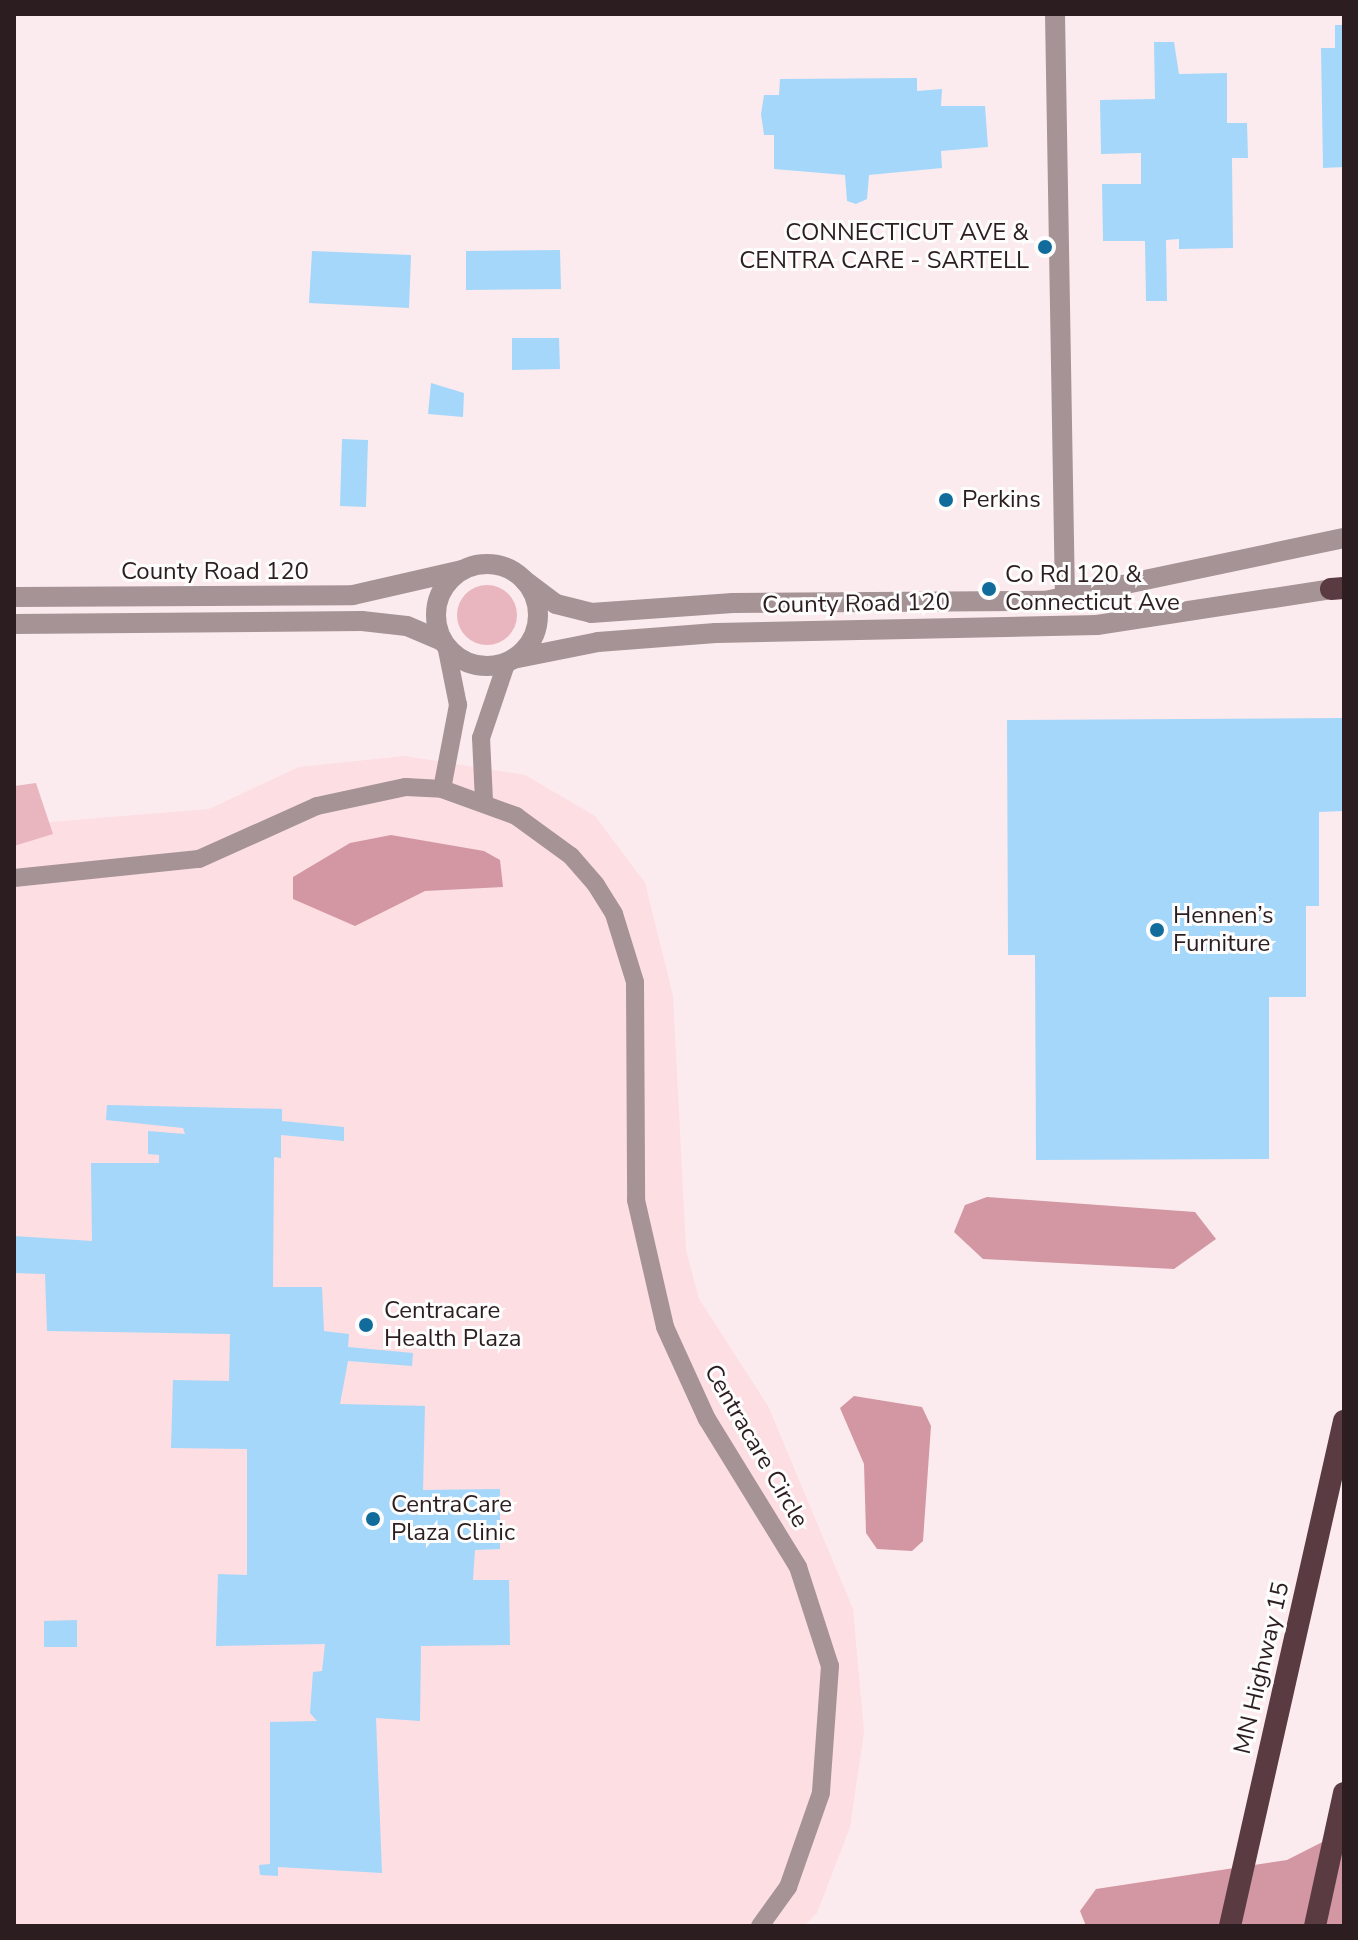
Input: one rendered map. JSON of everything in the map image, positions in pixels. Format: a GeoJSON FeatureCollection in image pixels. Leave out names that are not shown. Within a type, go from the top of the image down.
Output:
{"type":"FeatureCollection","features":[{"type":"Feature","properties":{"kind":"highway","name":"MN Highway 15"},"geometry":{"type":"LineString","coordinates":[[1230,1926],[1343,1425]]}},
{"type":"Feature","properties":{"kind":"highway"},"geometry":{"type":"LineString","coordinates":[[1315,1926],[1344,1793]]}},
{"type":"Feature","properties":{"kind":"street"},"geometry":{"type":"LineString","coordinates":[[1055,14],[1065,599]]}},
{"type":"Feature","properties":{"kind":"street","name":"County Road 120"},"geometry":{"type":"LineString","coordinates":[[524,580],[556,604],[591,613],[1065,599],[1344,538]]}},
{"type":"Feature","properties":{"kind":"street"},"geometry":{"type":"LineString","coordinates":[[442,789],[458,705],[437,604],[462,570],[502,566],[524,580],[538,618],[529,644],[510,660],[481,738],[484,801]]}},
{"type":"Feature","properties":{"kind":"street","name":"County Road 120"},"geometry":{"type":"LineString","coordinates":[[14,597],[341,596],[462,570]]}},
{"type":"Feature","properties":{"kind":"street","name":"County Road 120"},"geometry":{"type":"LineString","coordinates":[[510,660],[598,642],[716,633],[1097,625],[1340,588]]}},
{"type":"Feature","properties":{"kind":"street"},"geometry":{"type":"LineString","coordinates":[[14,624],[362,621],[407,626],[445,643],[468,662],[510,660]]}},
{"type":"Feature","properties":{"kind":"street","name":"Centracare Circle"},"geometry":{"type":"LineString","coordinates":[[14,878],[199,859],[345,796],[442,789],[484,801],[571,856],[614,914],[638,1020],[631,1105],[636,1200],[665,1327],[707,1419],[798,1567],[823,1631],[831,1717],[821,1793],[788,1887],[760,1926]]}},
{"type":"Feature","properties":{"kind":"shaded area"},"geometry":{"type":"Polygon","coordinates":[[[487,585],[499,587],[508,594],[515,603],[515,627],[508,636],[499,643],[487,645],[475,643],[466,636],[459,627],[457,615],[459,603],[466,594],[475,587],[487,585]]]}},
{"type":"Feature","properties":{"kind":"shaded area","name":"Centracare Health Plaza"},"geometry":{"type":"Polygon","coordinates":[[[405,756],[525,775],[595,816],[645,883],[673,996],[686,1250],[699,1299],[768,1406],[853,1609],[864,1732],[850,1827],[817,1913],[804,1926],[14,1926],[14,825],[209,809],[299,767],[405,756]]]}},
{"type":"Feature","properties":{"kind":"shaded area"},"geometry":{"type":"Polygon","coordinates":[[[36,783],[53,834],[14,846],[14,786],[36,783]]]}},
{"type":"Feature","properties":{"kind":"shaded area"},"geometry":{"type":"Polygon","coordinates":[[[391,835],[484,851],[500,860],[503,887],[425,891],[355,926],[293,899],[293,877],[350,843],[391,835]]]}},
{"type":"Feature","properties":{"kind":"shaded area"},"geometry":{"type":"Polygon","coordinates":[[[987,1197],[1195,1212],[1216,1239],[1174,1269],[983,1259],[954,1232],[965,1205],[987,1197]]]}},
{"type":"Feature","properties":{"kind":"shaded area"},"geometry":{"type":"Polygon","coordinates":[[[854,1396],[922,1407],[931,1426],[923,1541],[912,1551],[877,1549],[866,1533],[864,1464],[840,1408],[854,1396]]]}},
{"type":"Feature","properties":{"kind":"shaded area"},"geometry":{"type":"Polygon","coordinates":[[[1344,1831],[1344,1926],[1086,1926],[1080,1911],[1096,1889],[1287,1860],[1344,1831]]]}},
{"type":"Feature","properties":{"kind":"building"},"geometry":{"type":"Polygon","coordinates":[[[1335,25],[1344,25],[1344,167],[1323,168],[1321,48],[1335,48],[1335,25]]]}},
{"type":"Feature","properties":{"kind":"building"},"geometry":{"type":"Polygon","coordinates":[[[1154,42],[1174,42],[1179,74],[1227,73],[1227,123],[1247,123],[1248,158],[1232,158],[1233,248],[1179,249],[1179,239],[1166,240],[1167,301],[1146,301],[1145,241],[1103,241],[1102,184],[1141,184],[1141,153],[1101,154],[1100,100],[1155,99],[1154,42]]]}},
{"type":"Feature","properties":{"kind":"building"},"geometry":{"type":"Polygon","coordinates":[[[917,78],[917,91],[942,89],[941,106],[985,106],[988,147],[941,151],[942,168],[869,175],[867,199],[856,204],[847,201],[845,175],[774,169],[774,135],[764,135],[761,114],[764,95],[779,95],[780,79],[917,78]]]}},
{"type":"Feature","properties":{"kind":"building"},"geometry":{"type":"Polygon","coordinates":[[[560,250],[561,289],[466,290],[466,251],[560,250]]]}},
{"type":"Feature","properties":{"kind":"building"},"geometry":{"type":"Polygon","coordinates":[[[312,251],[411,255],[409,308],[309,303],[312,251]]]}},
{"type":"Feature","properties":{"kind":"building"},"geometry":{"type":"Polygon","coordinates":[[[512,338],[559,338],[560,369],[512,370],[512,338]]]}},
{"type":"Feature","properties":{"kind":"building"},"geometry":{"type":"Polygon","coordinates":[[[431,383],[464,393],[463,417],[428,414],[431,383]]]}},
{"type":"Feature","properties":{"kind":"building"},"geometry":{"type":"Polygon","coordinates":[[[342,439],[368,440],[366,507],[340,506],[342,439]]]}},
{"type":"Feature","properties":{"kind":"building","name":"Hennen’s Furniture"},"geometry":{"type":"Polygon","coordinates":[[[1344,718],[1344,811],[1319,812],[1319,906],[1306,906],[1306,997],[1269,997],[1269,1159],[1036,1160],[1035,955],[1008,955],[1007,720],[1344,718]]]}},
{"type":"Feature","properties":{"kind":"building","name":"CentraCare Plaza Clinic"},"geometry":{"type":"Polygon","coordinates":[[[107,1105],[282,1109],[282,1121],[344,1127],[344,1141],[281,1135],[281,1158],[274,1157],[273,1287],[322,1287],[324,1331],[349,1334],[348,1347],[413,1353],[412,1366],[348,1361],[340,1404],[425,1406],[423,1490],[500,1489],[500,1549],[475,1550],[473,1580],[509,1580],[510,1645],[421,1646],[420,1721],[376,1718],[382,1873],[278,1867],[278,1876],[260,1875],[259,1865],[270,1864],[270,1722],[317,1721],[310,1713],[313,1672],[322,1671],[325,1644],[216,1646],[218,1574],[247,1575],[247,1449],[171,1448],[173,1380],[229,1381],[230,1334],[47,1331],[45,1274],[14,1273],[14,1236],[92,1241],[91,1163],[159,1163],[159,1155],[148,1154],[148,1131],[185,1134],[183,1128],[106,1120],[107,1105]]]}},
{"type":"Feature","properties":{"kind":"building"},"geometry":{"type":"Polygon","coordinates":[[[77,1620],[77,1647],[44,1647],[44,1621],[77,1620]]]}},
{"type":"Feature","properties":{"kind":"place","name":"CONNECTICUT AVE & CENTRA CARE - SARTELL"},"geometry":{"type":"Point","coordinates":[1045,247]}},
{"type":"Feature","properties":{"kind":"place","name":"Perkins"},"geometry":{"type":"Point","coordinates":[946,500]}},
{"type":"Feature","properties":{"kind":"place","name":"Co Rd 120 & Connecticut Ave"},"geometry":{"type":"Point","coordinates":[989,589]}},
{"type":"Feature","properties":{"kind":"place","name":"Hennen’s Furniture"},"geometry":{"type":"Point","coordinates":[1157,930]}},
{"type":"Feature","properties":{"kind":"place","name":"Centracare Health Plaza"},"geometry":{"type":"Point","coordinates":[366,1325]}},
{"type":"Feature","properties":{"kind":"place","name":"CentraCare Plaza Clinic"},"geometry":{"type":"Point","coordinates":[373,1519]}}]}
